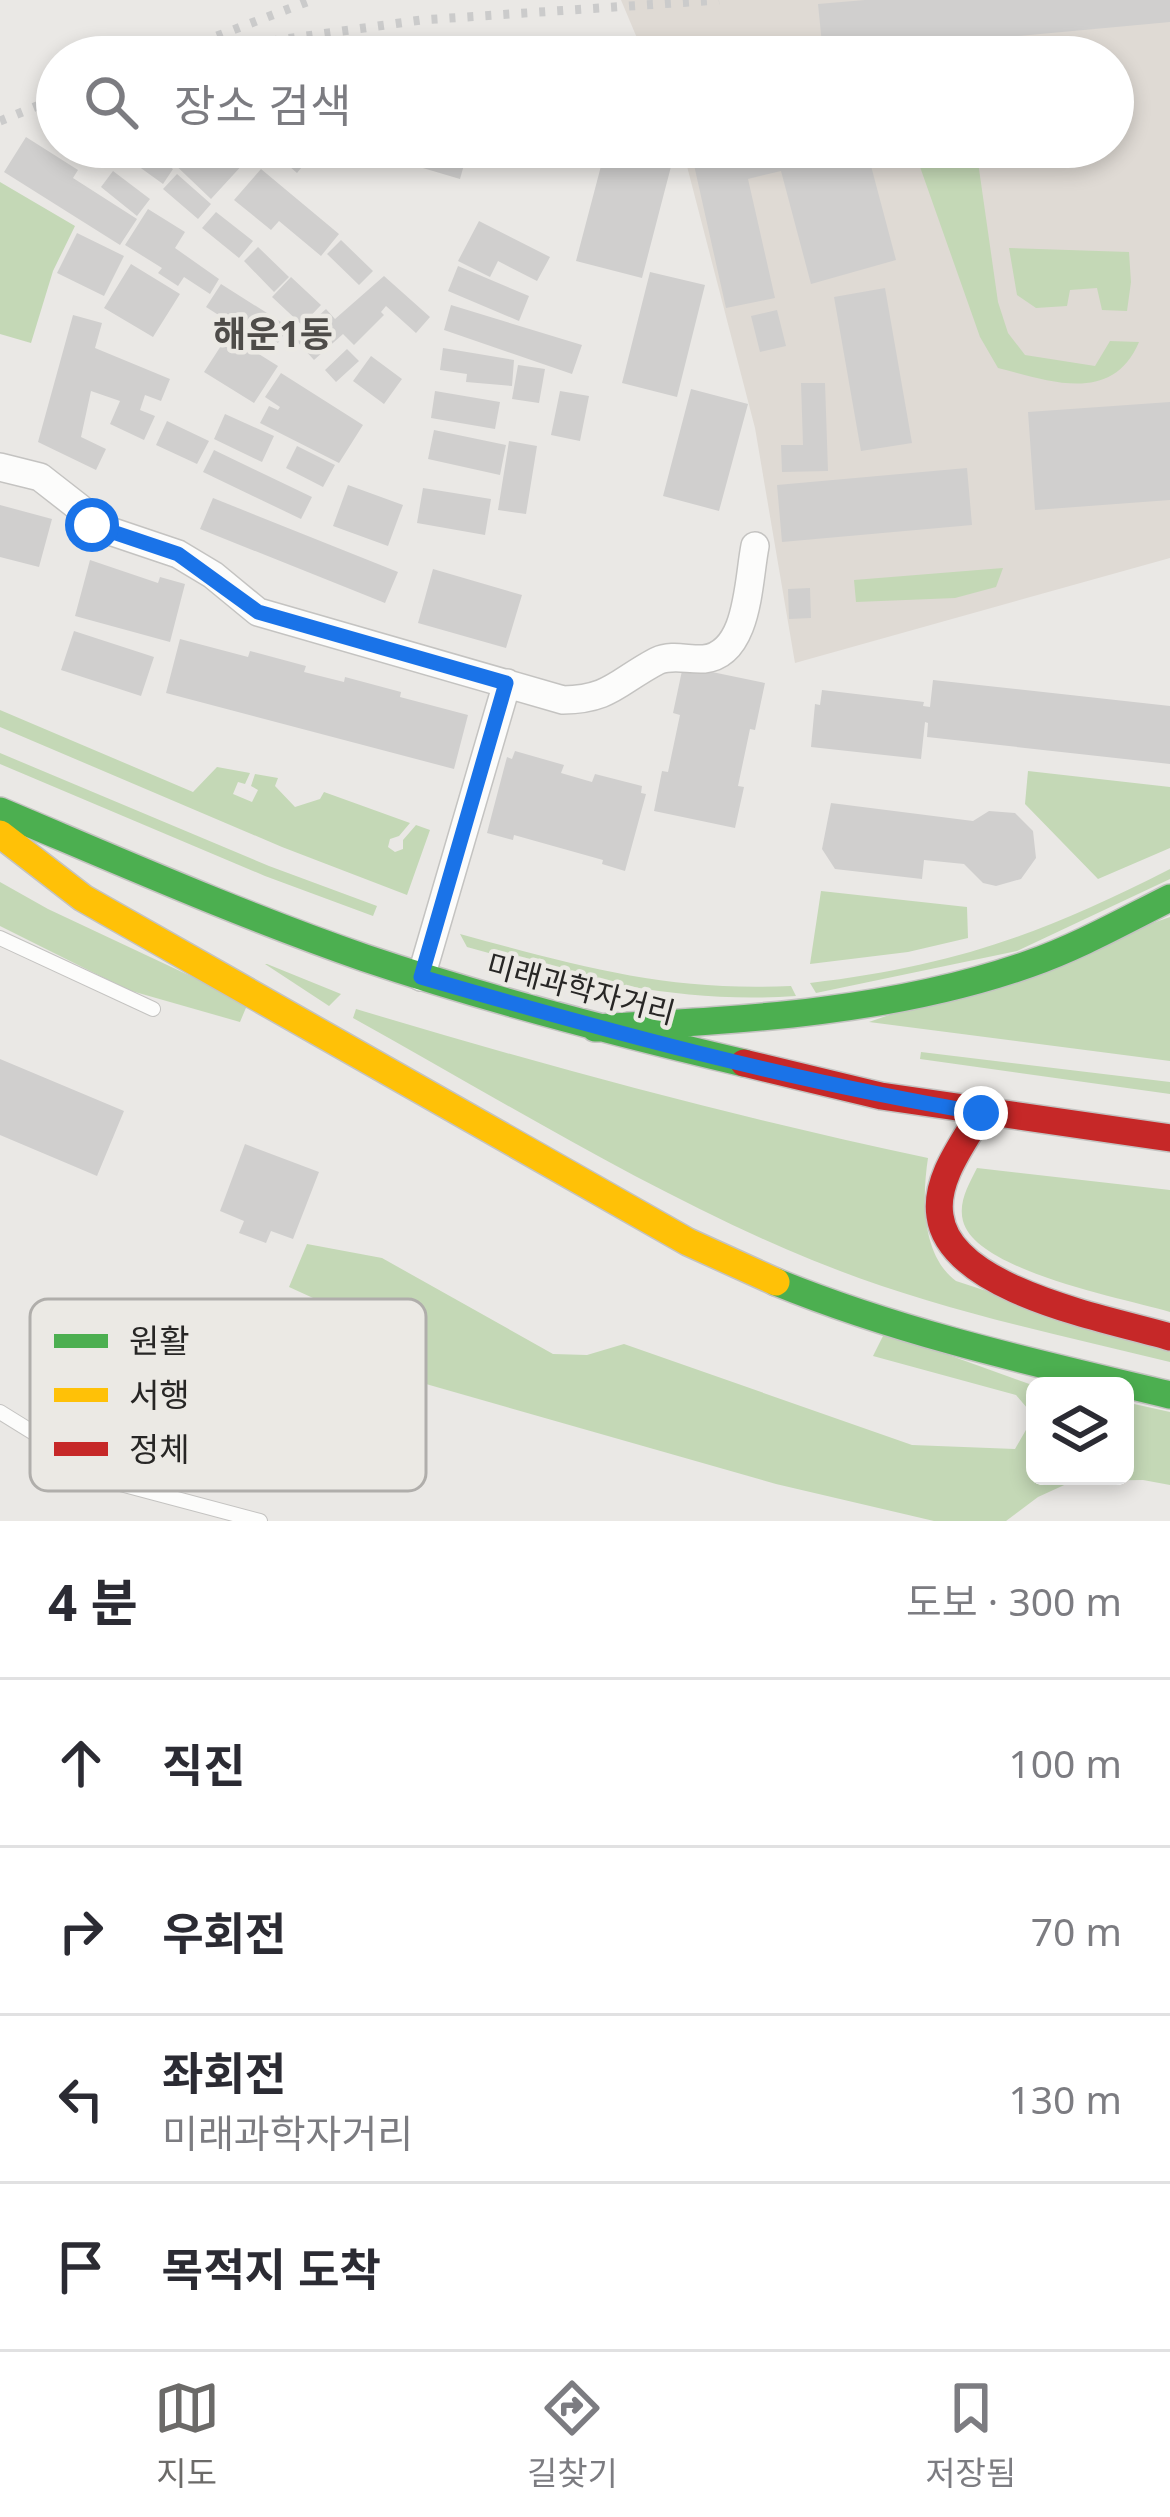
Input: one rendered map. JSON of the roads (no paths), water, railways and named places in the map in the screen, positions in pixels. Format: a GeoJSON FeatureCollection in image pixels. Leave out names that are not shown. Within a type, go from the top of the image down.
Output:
{"type":"FeatureCollection","features":[{"type":"Feature","properties":{"kind":"main road","name":"미래과학자거리"},"geometry":{"type":"LineString","coordinates":[[0,811],[208,899],[421,977],[596,1028],[837,1087],[981,1113],[1170,1138]]}},
{"type":"Feature","properties":{"kind":"main road"},"geometry":{"type":"LineString","coordinates":[[0,834],[82,898],[688,1242],[854,1314],[940,1341],[1170,1395]]}},
{"type":"Feature","properties":{"kind":"main road"},"geometry":{"type":"LineString","coordinates":[[596,1028],[730,1021],[943,991],[1016,969],[1170,898]]}},
{"type":"Feature","properties":{"kind":"main road"},"geometry":{"type":"LineString","coordinates":[[981,1113],[941,1192],[939,1217],[947,1245],[980,1274],[999,1282],[1170,1336]]}},
{"type":"Feature","properties":{"kind":"street"},"geometry":{"type":"LineString","coordinates":[[0,467],[40,477],[81,509],[92,525],[178,554],[258,612],[563,700],[596,699],[664,657],[705,659],[724,653],[738,632],[755,546]]}},
{"type":"Feature","properties":{"kind":"street"},"geometry":{"type":"LineString","coordinates":[[421,977],[506,683]]}},
{"type":"Feature","properties":{"kind":"lane"},"geometry":{"type":"LineString","coordinates":[[0,938],[153,1009]]}},
{"type":"Feature","properties":{"kind":"lane"},"geometry":{"type":"LineString","coordinates":[[146,1491],[260,1521]]}},
{"type":"Feature","properties":{"kind":"railway"},"geometry":{"type":"LineString","coordinates":[[217,36],[312,0]]}},
{"type":"Feature","properties":{"kind":"railway"},"geometry":{"type":"LineString","coordinates":[[307,36],[421,20],[719,0]]}},
{"type":"Feature","properties":{"kind":"railway"},"geometry":{"type":"LineString","coordinates":[[0,121],[36,106]]}},
{"type":"Feature","properties":{"kind":"district","name":"해운1동"},"geometry":{"type":"Point","coordinates":[273,333]}}]}
